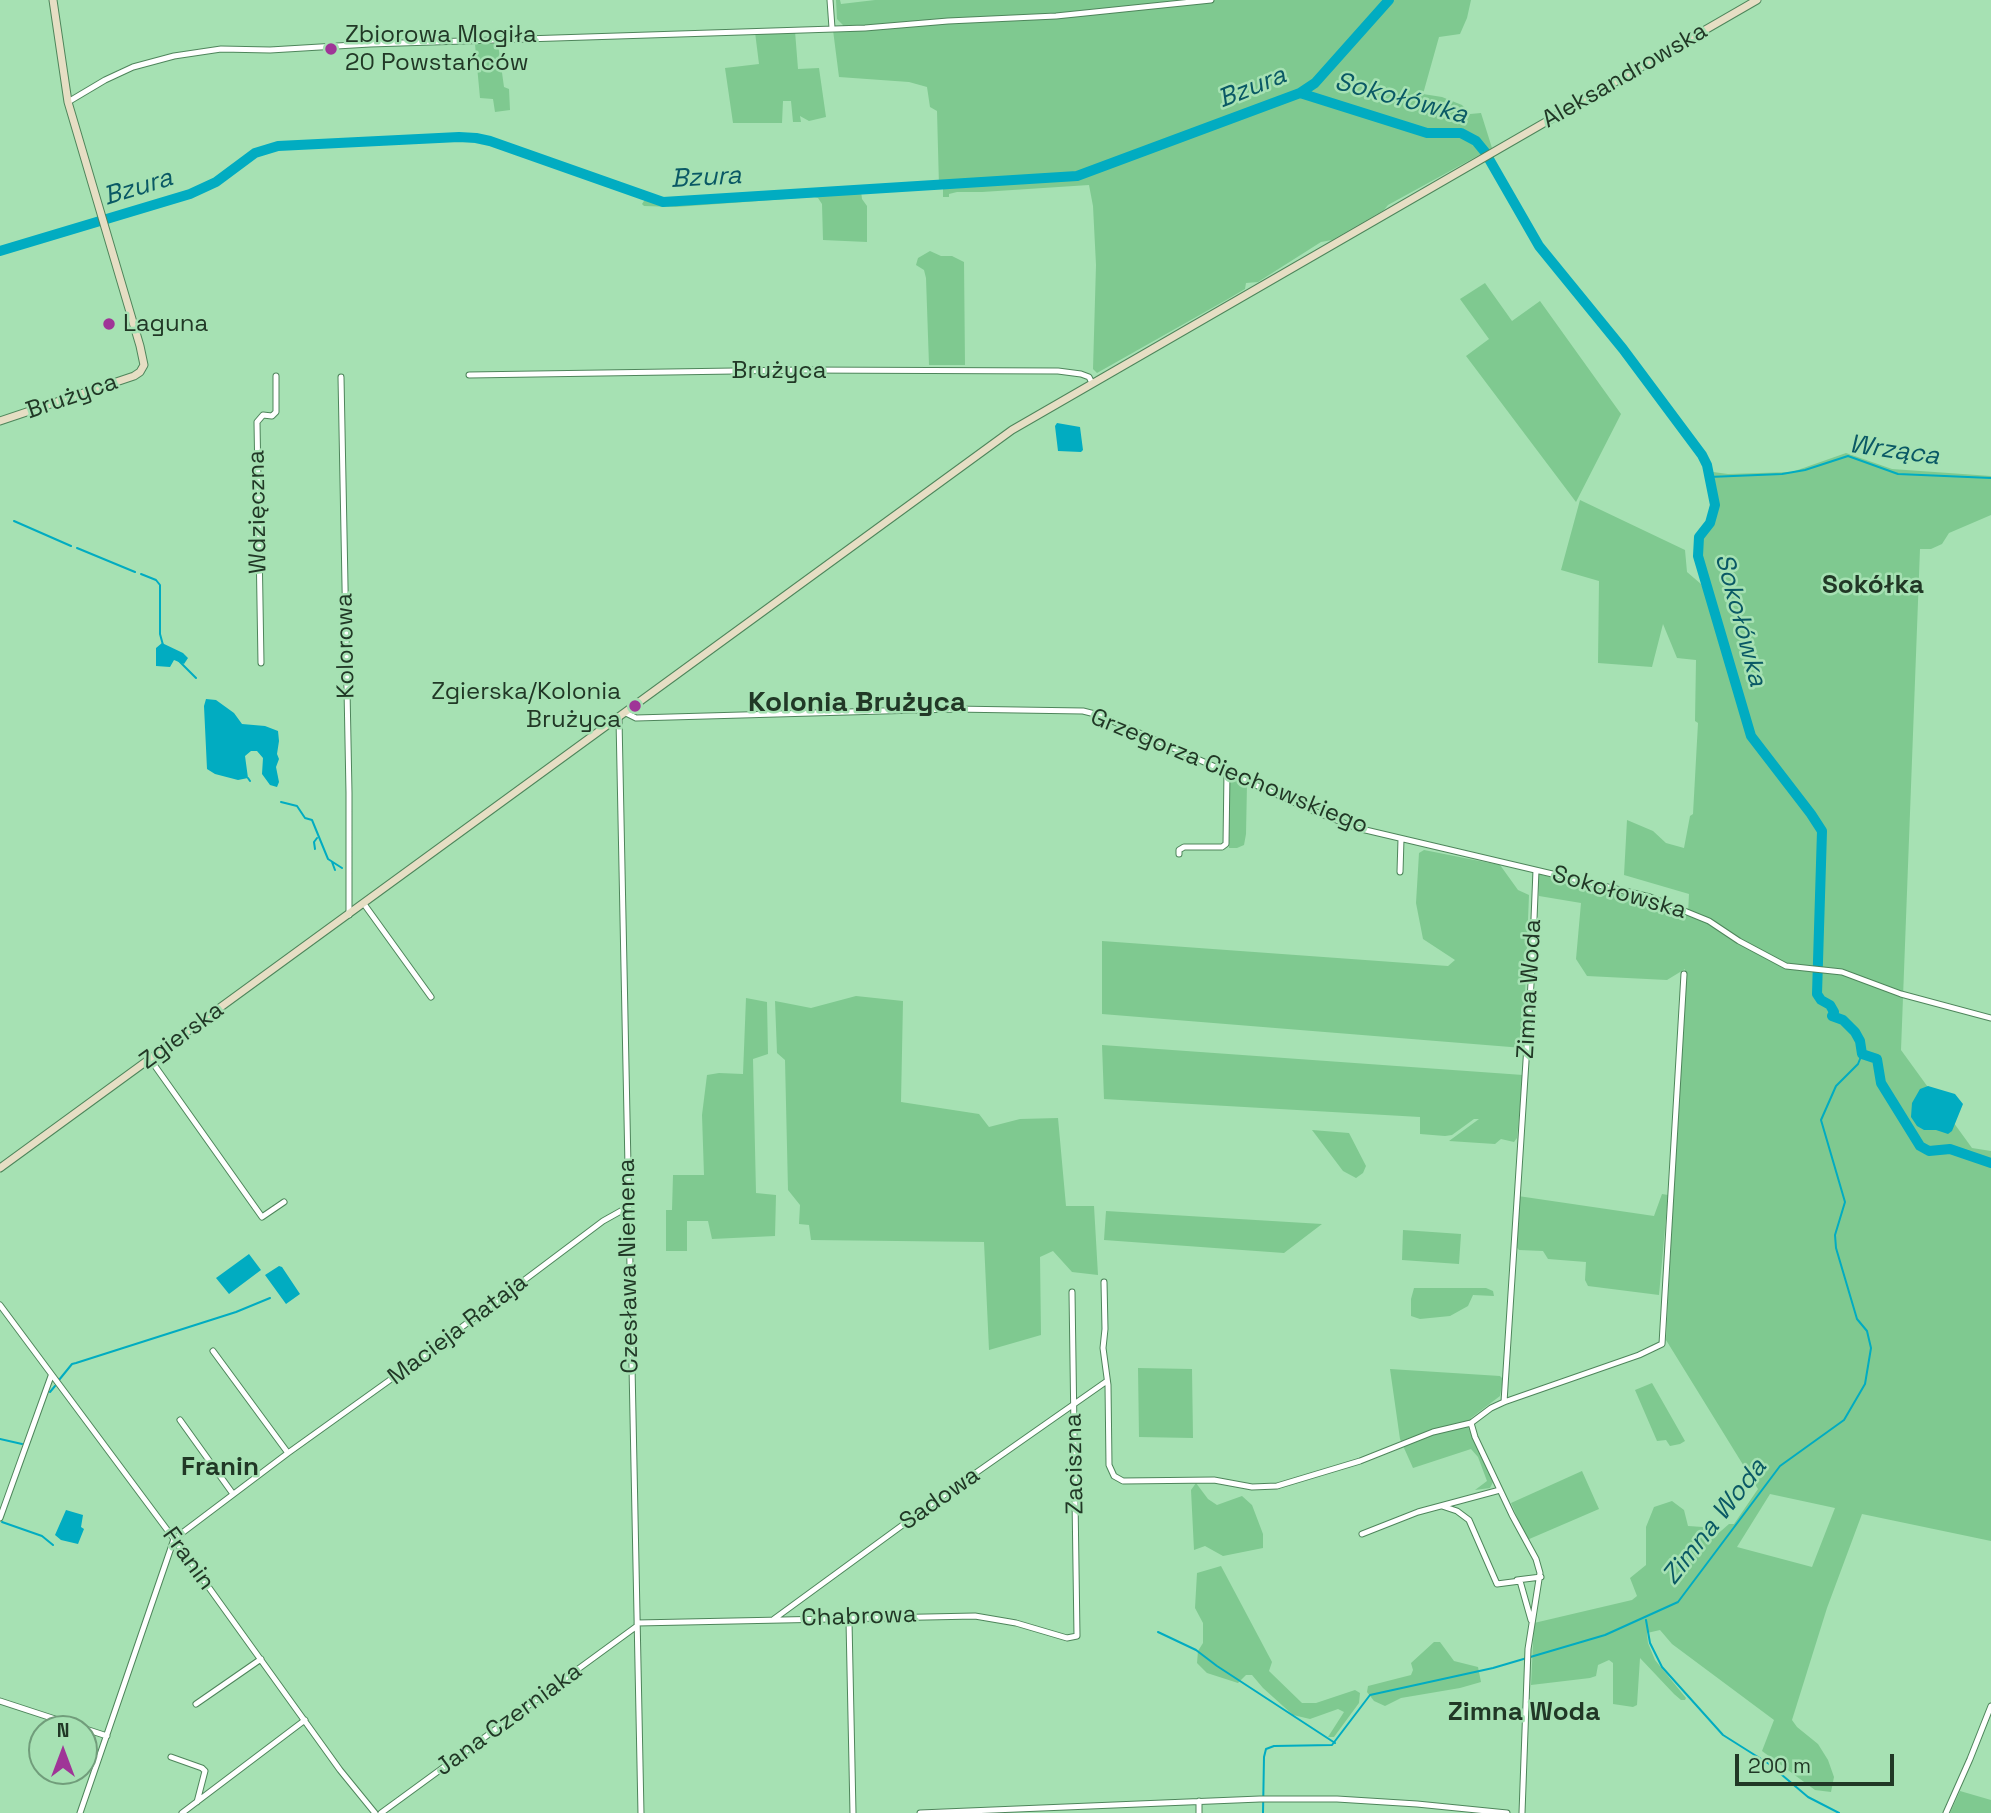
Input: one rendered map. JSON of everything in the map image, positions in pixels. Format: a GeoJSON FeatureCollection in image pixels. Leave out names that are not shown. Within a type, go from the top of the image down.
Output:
{"type":"FeatureCollection","features":[{"type":"Feature","properties":{"kind":"main road"},"geometry":{"type":"LineString","coordinates":[[53,0],[68,102]]}},
{"type":"Feature","properties":{"kind":"main road","name":"Aleksandrowska"},"geometry":{"type":"LineString","coordinates":[[1091,380],[1757,0]]}},
{"type":"Feature","properties":{"kind":"main road","name":"Brużyca"},"geometry":{"type":"LineString","coordinates":[[0,421],[134,376],[142,370],[144,357],[68,102]]}},
{"type":"Feature","properties":{"kind":"main road","name":"Zgierska"},"geometry":{"type":"LineString","coordinates":[[0,1168],[1012,430],[1091,380]]}},
{"type":"Feature","properties":{"kind":"street"},"geometry":{"type":"LineString","coordinates":[[830,0],[832,28]]}},
{"type":"Feature","properties":{"kind":"street"},"geometry":{"type":"LineString","coordinates":[[68,102],[133,67],[174,56],[220,49],[270,50],[370,44],[865,28],[1056,16],[1212,0]]}},
{"type":"Feature","properties":{"kind":"street","name":"Brużyca"},"geometry":{"type":"LineString","coordinates":[[469,375],[828,370],[1058,371],[1091,380]]}},
{"type":"Feature","properties":{"kind":"street","name":"Wdzięczna"},"geometry":{"type":"LineString","coordinates":[[261,663],[257,422],[262,415],[276,412],[276,376]]}},
{"type":"Feature","properties":{"kind":"street","name":"Kolorowa"},"geometry":{"type":"LineString","coordinates":[[341,377],[349,915]]}},
{"type":"Feature","properties":{"kind":"street","name":"Grzegorza Ciechowskiego"},"geometry":{"type":"LineString","coordinates":[[626,713],[636,718],[953,709],[1076,710],[1098,715],[1346,824],[1536,870]]}},
{"type":"Feature","properties":{"kind":"street","name":"Czesława Niemena"},"geometry":{"type":"LineString","coordinates":[[619,719],[641,1813]]}},
{"type":"Feature","properties":{"kind":"street"},"geometry":{"type":"LineString","coordinates":[[1179,854],[1179,850],[1184,847],[1222,847],[1226,844],[1227,772]]}},
{"type":"Feature","properties":{"kind":"street"},"geometry":{"type":"LineString","coordinates":[[1400,872],[1401,839]]}},
{"type":"Feature","properties":{"kind":"street","name":"Sokołowska"},"geometry":{"type":"LineString","coordinates":[[1536,870],[1650,897],[1709,921],[1739,941],[1786,966],[1842,972],[1901,994],[1991,1018]]}},
{"type":"Feature","properties":{"kind":"street","name":"Zimna Woda"},"geometry":{"type":"LineString","coordinates":[[1504,1402],[1536,870]]}},
{"type":"Feature","properties":{"kind":"street"},"geometry":{"type":"LineString","coordinates":[[364,904],[430,997]]}},
{"type":"Feature","properties":{"kind":"street"},"geometry":{"type":"LineString","coordinates":[[1104,1282],[1103,1348],[1107,1381],[1110,1471],[1118,1479],[1132,1482],[1214,1480],[1252,1487],[1277,1486],[1360,1461],[1433,1432],[1471,1423],[1504,1402],[1639,1355],[1662,1344],[1684,974]]}},
{"type":"Feature","properties":{"kind":"street"},"geometry":{"type":"LineString","coordinates":[[150,1059],[262,1217],[284,1202]]}},
{"type":"Feature","properties":{"kind":"street","name":"Macieja Rataja"},"geometry":{"type":"LineString","coordinates":[[174,1539],[603,1221],[628,1207]]}},
{"type":"Feature","properties":{"kind":"street","name":"Zaciszna"},"geometry":{"type":"LineString","coordinates":[[1072,1292],[1077,1636]]}},
{"type":"Feature","properties":{"kind":"street","name":"Franin"},"geometry":{"type":"LineString","coordinates":[[0,1305],[375,1813]]}},
{"type":"Feature","properties":{"kind":"street"},"geometry":{"type":"LineString","coordinates":[[213,1351],[288,1452]]}},
{"type":"Feature","properties":{"kind":"street"},"geometry":{"type":"LineString","coordinates":[[0,1518],[51,1376]]}},
{"type":"Feature","properties":{"kind":"street","name":"Sadowa"},"geometry":{"type":"LineString","coordinates":[[774,1619],[1107,1381]]}},
{"type":"Feature","properties":{"kind":"street"},"geometry":{"type":"LineString","coordinates":[[180,1420],[233,1494]]}},
{"type":"Feature","properties":{"kind":"street"},"geometry":{"type":"LineString","coordinates":[[1471,1423],[1500,1490],[1536,1559],[1541,1577],[1528,1649],[1522,1813]]}},
{"type":"Feature","properties":{"kind":"street"},"geometry":{"type":"LineString","coordinates":[[1362,1534],[1418,1512],[1500,1490]]}},
{"type":"Feature","properties":{"kind":"street"},"geometry":{"type":"LineString","coordinates":[[1442,1506],[1457,1511],[1469,1520],[1497,1584],[1541,1577]]}},
{"type":"Feature","properties":{"kind":"street"},"geometry":{"type":"LineString","coordinates":[[80,1813],[174,1539]]}},
{"type":"Feature","properties":{"kind":"street"},"geometry":{"type":"LineString","coordinates":[[1517,1580],[1521,1584],[1532,1624]]}},
{"type":"Feature","properties":{"kind":"street","name":"Chabrowa"},"geometry":{"type":"LineString","coordinates":[[637,1625],[774,1619],[975,1616],[1016,1623],[1067,1638],[1077,1636]]}},
{"type":"Feature","properties":{"kind":"street"},"geometry":{"type":"LineString","coordinates":[[846,1618],[849,1621],[853,1813]]}},
{"type":"Feature","properties":{"kind":"street","name":"Jana Czerniaka"},"geometry":{"type":"LineString","coordinates":[[381,1813],[637,1625]]}},
{"type":"Feature","properties":{"kind":"street"},"geometry":{"type":"LineString","coordinates":[[195,1704],[261,1659]]}},
{"type":"Feature","properties":{"kind":"street"},"geometry":{"type":"LineString","coordinates":[[0,1700],[107,1736]]}},
{"type":"Feature","properties":{"kind":"street"},"geometry":{"type":"LineString","coordinates":[[1946,1813],[1991,1706]]}},
{"type":"Feature","properties":{"kind":"street"},"geometry":{"type":"LineString","coordinates":[[182,1813],[305,1720]]}},
{"type":"Feature","properties":{"kind":"street"},"geometry":{"type":"LineString","coordinates":[[171,1757],[205,1771],[197,1802]]}},
{"type":"Feature","properties":{"kind":"street"},"geometry":{"type":"LineString","coordinates":[[920,1813],[1079,1810],[1199,1801],[1337,1799],[1507,1813]]}},
{"type":"Feature","properties":{"kind":"street"},"geometry":{"type":"LineString","coordinates":[[1199,1801],[1199,1813]]}},
{"type":"Feature","properties":{"kind":"green space"},"geometry":{"type":"Polygon","coordinates":[[[836,0],[840,0],[841,4],[875,0],[1471,0],[1460,34],[1439,37],[1423,94],[1442,97],[1462,105],[1470,114],[1481,113],[1492,148],[1388,205],[1384,210],[1332,240],[1321,242],[1258,282],[1246,283],[1245,289],[1097,373],[1093,369],[1096,265],[1093,206],[1089,185],[957,192],[943,197],[943,186],[939,186],[937,111],[930,107],[927,87],[909,82],[839,77],[833,30],[843,30],[843,25],[837,19],[836,0]]]}},
{"type":"Feature","properties":{"kind":"green space"},"geometry":{"type":"Polygon","coordinates":[[[795,31],[798,69],[819,68],[826,117],[809,121],[800,116],[801,122],[793,122],[791,101],[783,101],[782,123],[733,123],[725,68],[759,64],[755,32],[795,31]]]}},
{"type":"Feature","properties":{"kind":"green space"},"geometry":{"type":"Polygon","coordinates":[[[475,44],[498,44],[504,87],[509,89],[510,110],[495,112],[493,99],[480,98],[475,44]]]}},
{"type":"Feature","properties":{"kind":"green space"},"geometry":{"type":"Polygon","coordinates":[[[861,191],[867,206],[867,242],[823,240],[822,204],[814,197],[676,207],[642,204],[646,198],[673,202],[861,191]]]}},
{"type":"Feature","properties":{"kind":"green space"},"geometry":{"type":"Polygon","coordinates":[[[930,251],[964,262],[965,365],[929,365],[926,278],[924,270],[916,265],[918,258],[930,251]]]}},
{"type":"Feature","properties":{"kind":"green space"},"geometry":{"type":"Polygon","coordinates":[[[1485,283],[1512,321],[1540,301],[1621,414],[1576,502],[1466,356],[1489,339],[1460,299],[1485,283]]]}},
{"type":"Feature","properties":{"kind":"green space"},"geometry":{"type":"Polygon","coordinates":[[[1846,453],[1892,469],[1991,476],[1991,515],[1949,533],[1942,544],[1931,549],[1920,549],[1901,1050],[1972,1148],[1991,1151],[1991,1541],[1862,1514],[1827,1608],[1792,1720],[1818,1744],[1828,1760],[1834,1777],[1831,1792],[1815,1790],[1762,1751],[1774,1720],[1672,1644],[1660,1630],[1647,1633],[1648,1643],[1655,1660],[1685,1700],[1674,1694],[1640,1658],[1637,1705],[1633,1707],[1613,1704],[1613,1663],[1609,1660],[1598,1665],[1596,1676],[1590,1678],[1531,1685],[1534,1623],[1632,1600],[1637,1596],[1630,1578],[1646,1565],[1646,1527],[1654,1507],[1672,1501],[1684,1510],[1688,1526],[1703,1527],[1714,1537],[1729,1524],[1734,1524],[1758,1489],[1666,1340],[1685,969],[1667,980],[1587,976],[1576,959],[1581,903],[1539,896],[1538,874],[1688,913],[1689,894],[1624,875],[1627,820],[1653,831],[1666,843],[1684,848],[1690,816],[1693,814],[1698,723],[1695,721],[1696,660],[1677,658],[1663,624],[1652,667],[1598,663],[1599,581],[1561,570],[1580,500],[1685,550],[1687,572],[1701,584],[1704,591],[1700,533],[1711,512],[1707,478],[1713,472],[1792,472],[1846,453]],[[1770,1494],[1737,1547],[1812,1567],[1835,1508],[1770,1494]]]}},
{"type":"Feature","properties":{"kind":"green space"},"geometry":{"type":"Polygon","coordinates":[[[1230,777],[1247,784],[1246,834],[1244,845],[1237,848],[1229,848],[1230,777]]]}},
{"type":"Feature","properties":{"kind":"green space"},"geometry":{"type":"Polygon","coordinates":[[[1424,850],[1500,865],[1518,890],[1529,895],[1523,1048],[1102,1014],[1102,941],[1448,966],[1455,960],[1423,939],[1416,903],[1419,853],[1424,850]]]}},
{"type":"Feature","properties":{"kind":"green space"},"geometry":{"type":"Polygon","coordinates":[[[856,996],[903,1001],[901,1102],[979,1114],[989,1127],[1020,1119],[1058,1118],[1066,1206],[1094,1206],[1098,1275],[1072,1272],[1053,1251],[1040,1257],[1041,1335],[989,1350],[984,1242],[811,1240],[809,1225],[799,1224],[800,1205],[788,1190],[785,1060],[777,1053],[775,1001],[811,1008],[856,996]]]}},
{"type":"Feature","properties":{"kind":"green space"},"geometry":{"type":"Polygon","coordinates":[[[746,998],[767,1002],[768,1054],[753,1059],[756,1193],[776,1195],[775,1236],[712,1239],[708,1221],[687,1221],[687,1251],[666,1251],[666,1210],[672,1210],[673,1175],[704,1175],[702,1115],[707,1075],[743,1074],[746,998]]]}},
{"type":"Feature","properties":{"kind":"green space"},"geometry":{"type":"Polygon","coordinates":[[[1102,1045],[1523,1075],[1517,1138],[1514,1142],[1501,1139],[1495,1144],[1449,1141],[1479,1119],[1474,1119],[1452,1135],[1445,1136],[1420,1134],[1420,1117],[1104,1099],[1102,1045]]]}},
{"type":"Feature","properties":{"kind":"green space"},"geometry":{"type":"Polygon","coordinates":[[[1312,1130],[1349,1133],[1366,1166],[1363,1173],[1356,1178],[1343,1171],[1312,1130]]]}},
{"type":"Feature","properties":{"kind":"green space"},"geometry":{"type":"Polygon","coordinates":[[[1662,1194],[1668,1195],[1659,1295],[1588,1286],[1585,1280],[1586,1262],[1548,1259],[1543,1251],[1519,1250],[1515,1245],[1518,1196],[1654,1216],[1662,1194]]]}},
{"type":"Feature","properties":{"kind":"green space"},"geometry":{"type":"Polygon","coordinates":[[[1106,1211],[1322,1224],[1284,1253],[1104,1240],[1106,1211]]]}},
{"type":"Feature","properties":{"kind":"green space"},"geometry":{"type":"Polygon","coordinates":[[[1403,1230],[1461,1234],[1459,1264],[1402,1260],[1403,1230]]]}},
{"type":"Feature","properties":{"kind":"green space"},"geometry":{"type":"Polygon","coordinates":[[[1414,1288],[1486,1288],[1493,1291],[1494,1296],[1473,1295],[1468,1306],[1450,1316],[1420,1319],[1411,1316],[1414,1288]]]}},
{"type":"Feature","properties":{"kind":"green space"},"geometry":{"type":"Polygon","coordinates":[[[1138,1368],[1192,1369],[1193,1438],[1139,1437],[1138,1368]]]}},
{"type":"Feature","properties":{"kind":"green space"},"geometry":{"type":"Polygon","coordinates":[[[1390,1369],[1500,1376],[1503,1379],[1500,1396],[1471,1418],[1468,1427],[1493,1482],[1490,1488],[1475,1490],[1487,1481],[1478,1457],[1471,1449],[1413,1468],[1400,1439],[1390,1369]]]}},
{"type":"Feature","properties":{"kind":"green space"},"geometry":{"type":"Polygon","coordinates":[[[1652,1383],[1685,1441],[1680,1444],[1670,1446],[1666,1440],[1657,1441],[1635,1390],[1652,1383]]]}},
{"type":"Feature","properties":{"kind":"green space"},"geometry":{"type":"Polygon","coordinates":[[[1582,1471],[1599,1509],[1527,1540],[1511,1503],[1582,1471]]]}},
{"type":"Feature","properties":{"kind":"green space"},"geometry":{"type":"Polygon","coordinates":[[[1196,1483],[1208,1499],[1217,1505],[1242,1496],[1252,1505],[1263,1534],[1263,1548],[1223,1556],[1205,1546],[1194,1550],[1191,1490],[1196,1483]]]}},
{"type":"Feature","properties":{"kind":"green space"},"geometry":{"type":"Polygon","coordinates":[[[1221,1566],[1272,1662],[1269,1671],[1302,1703],[1316,1703],[1355,1690],[1360,1693],[1359,1703],[1334,1737],[1328,1737],[1344,1712],[1338,1709],[1310,1719],[1293,1715],[1252,1675],[1246,1675],[1238,1683],[1207,1673],[1197,1663],[1198,1651],[1203,1643],[1203,1623],[1195,1608],[1197,1573],[1221,1566]]]}},
{"type":"Feature","properties":{"kind":"green space"},"geometry":{"type":"Polygon","coordinates":[[[1434,1642],[1440,1642],[1454,1661],[1478,1667],[1481,1682],[1401,1698],[1385,1706],[1374,1701],[1367,1692],[1368,1686],[1411,1675],[1411,1663],[1434,1642]]]}},
{"type":"Feature","properties":{"kind":"green space"},"geometry":{"type":"Polygon","coordinates":[[[1960,1791],[1991,1800],[1991,1813],[1950,1813],[1960,1791]]]}},
{"type":"Feature","properties":{"kind":"water"},"geometry":{"type":"Polygon","coordinates":[[[1057,423],[1080,427],[1081,452],[1058,451],[1055,426],[1057,423]]]}},
{"type":"Feature","properties":{"kind":"water"},"geometry":{"type":"Polygon","coordinates":[[[162,643],[183,653],[188,658],[184,664],[174,660],[170,667],[156,666],[156,648],[162,643]]]}},
{"type":"Feature","properties":{"kind":"water"},"geometry":{"type":"Polygon","coordinates":[[[206,699],[216,700],[234,713],[242,724],[265,726],[278,731],[277,787],[270,785],[262,774],[263,758],[257,751],[251,751],[245,756],[248,778],[238,780],[207,769],[206,699]]]}},
{"type":"Feature","properties":{"kind":"water"},"geometry":{"type":"Polygon","coordinates":[[[1928,1086],[1955,1094],[1963,1104],[1952,1131],[1948,1134],[1924,1130],[1917,1126],[1911,1117],[1912,1103],[1920,1089],[1928,1086]]]}},
{"type":"Feature","properties":{"kind":"water"},"geometry":{"type":"Polygon","coordinates":[[[249,1254],[261,1270],[229,1294],[216,1278],[249,1254]]]}},
{"type":"Feature","properties":{"kind":"water"},"geometry":{"type":"Polygon","coordinates":[[[279,1266],[300,1294],[286,1304],[265,1275],[279,1266]]]}},
{"type":"Feature","properties":{"kind":"water"},"geometry":{"type":"Polygon","coordinates":[[[66,1510],[83,1515],[81,1527],[84,1529],[78,1544],[61,1540],[55,1535],[66,1510]]]}},
{"type":"Feature","properties":{"kind":"waterway","name":"Bzura"},"geometry":{"type":"LineString","coordinates":[[0,251],[190,194],[216,182],[255,153],[278,146],[476,138],[663,202],[1077,176],[1300,93],[1315,83],[1389,0]]}},
{"type":"Feature","properties":{"kind":"waterway","name":"Sokołówka"},"geometry":{"type":"LineString","coordinates":[[1300,93],[1427,133],[1461,133],[1476,141],[1539,246],[1623,349],[1702,455],[1707,465],[1715,505],[1710,523],[1699,537],[1698,556],[1751,736],[1822,831],[1817,994],[1830,1005],[1834,1012],[1832,1016],[1843,1020],[1855,1032],[1862,1054],[1877,1059],[1881,1083],[1920,1146],[1929,1151],[1950,1149],[1991,1163]]}},
{"type":"Feature","properties":{"kind":"waterway","name":"Wrząca"},"geometry":{"type":"LineString","coordinates":[[1709,477],[1782,474],[1805,470],[1848,456],[1898,474],[1991,478]]}},
{"type":"Feature","properties":{"kind":"waterway"},"geometry":{"type":"LineString","coordinates":[[14,521],[71,546]]}},
{"type":"Feature","properties":{"kind":"waterway"},"geometry":{"type":"LineString","coordinates":[[77,548],[135,572]]}},
{"type":"Feature","properties":{"kind":"waterway"},"geometry":{"type":"LineString","coordinates":[[141,574],[156,580],[160,585],[160,634],[163,645]]}},
{"type":"Feature","properties":{"kind":"waterway"},"geometry":{"type":"LineString","coordinates":[[177,659],[196,678]]}},
{"type":"Feature","properties":{"kind":"waterway"},"geometry":{"type":"LineString","coordinates":[[281,802],[297,806],[305,818],[312,820],[328,859],[342,868]]}},
{"type":"Feature","properties":{"kind":"waterway"},"geometry":{"type":"LineString","coordinates":[[315,849],[314,842],[317,838]]}},
{"type":"Feature","properties":{"kind":"waterway"},"geometry":{"type":"LineString","coordinates":[[332,862],[335,870]]}},
{"type":"Feature","properties":{"kind":"waterway","name":"Zimna Woda"},"geometry":{"type":"LineString","coordinates":[[1263,1813],[1266,1749],[1274,1746],[1332,1745],[1370,1695],[1493,1668],[1605,1635],[1678,1602],[1780,1466],[1844,1420],[1865,1384],[1871,1348],[1867,1331],[1857,1319],[1836,1248],[1835,1235],[1845,1202],[1821,1120],[1836,1086],[1858,1064],[1862,1054]]}},
{"type":"Feature","properties":{"kind":"waterway"},"geometry":{"type":"LineString","coordinates":[[59,1380],[72,1364],[236,1312],[270,1298]]}},
{"type":"Feature","properties":{"kind":"waterway"},"geometry":{"type":"LineString","coordinates":[[50,1392],[55,1386]]}},
{"type":"Feature","properties":{"kind":"waterway"},"geometry":{"type":"LineString","coordinates":[[0,1439],[22,1444]]}},
{"type":"Feature","properties":{"kind":"waterway"},"geometry":{"type":"LineString","coordinates":[[2,1522],[42,1536],[53,1545]]}},
{"type":"Feature","properties":{"kind":"waterway"},"geometry":{"type":"LineString","coordinates":[[1646,1620],[1650,1643],[1662,1667],[1723,1735],[1769,1764],[1808,1797],[1839,1813]]}},
{"type":"Feature","properties":{"kind":"waterway"},"geometry":{"type":"LineString","coordinates":[[1158,1632],[1196,1650],[1335,1743]]}},
{"type":"Feature","properties":{"kind":"place","name":"Zbiorowa Mogiła 20 Powstańców"},"geometry":{"type":"Point","coordinates":[331,49]}},
{"type":"Feature","properties":{"kind":"place","name":"Laguna"},"geometry":{"type":"Point","coordinates":[109,324]}},
{"type":"Feature","properties":{"kind":"place","name":"Zgierska/Kolonia Brużyca"},"geometry":{"type":"Point","coordinates":[635,706]}},
{"type":"Feature","properties":{"kind":"district","name":"Sokółka"},"geometry":{"type":"Point","coordinates":[1873,586]}},
{"type":"Feature","properties":{"kind":"district","name":"Kolonia Brużyca"},"geometry":{"type":"Point","coordinates":[857,703]}},
{"type":"Feature","properties":{"kind":"district","name":"Franin"},"geometry":{"type":"Point","coordinates":[220,1468]}},
{"type":"Feature","properties":{"kind":"district","name":"Zimna Woda"},"geometry":{"type":"Point","coordinates":[1524,1713]}}]}
